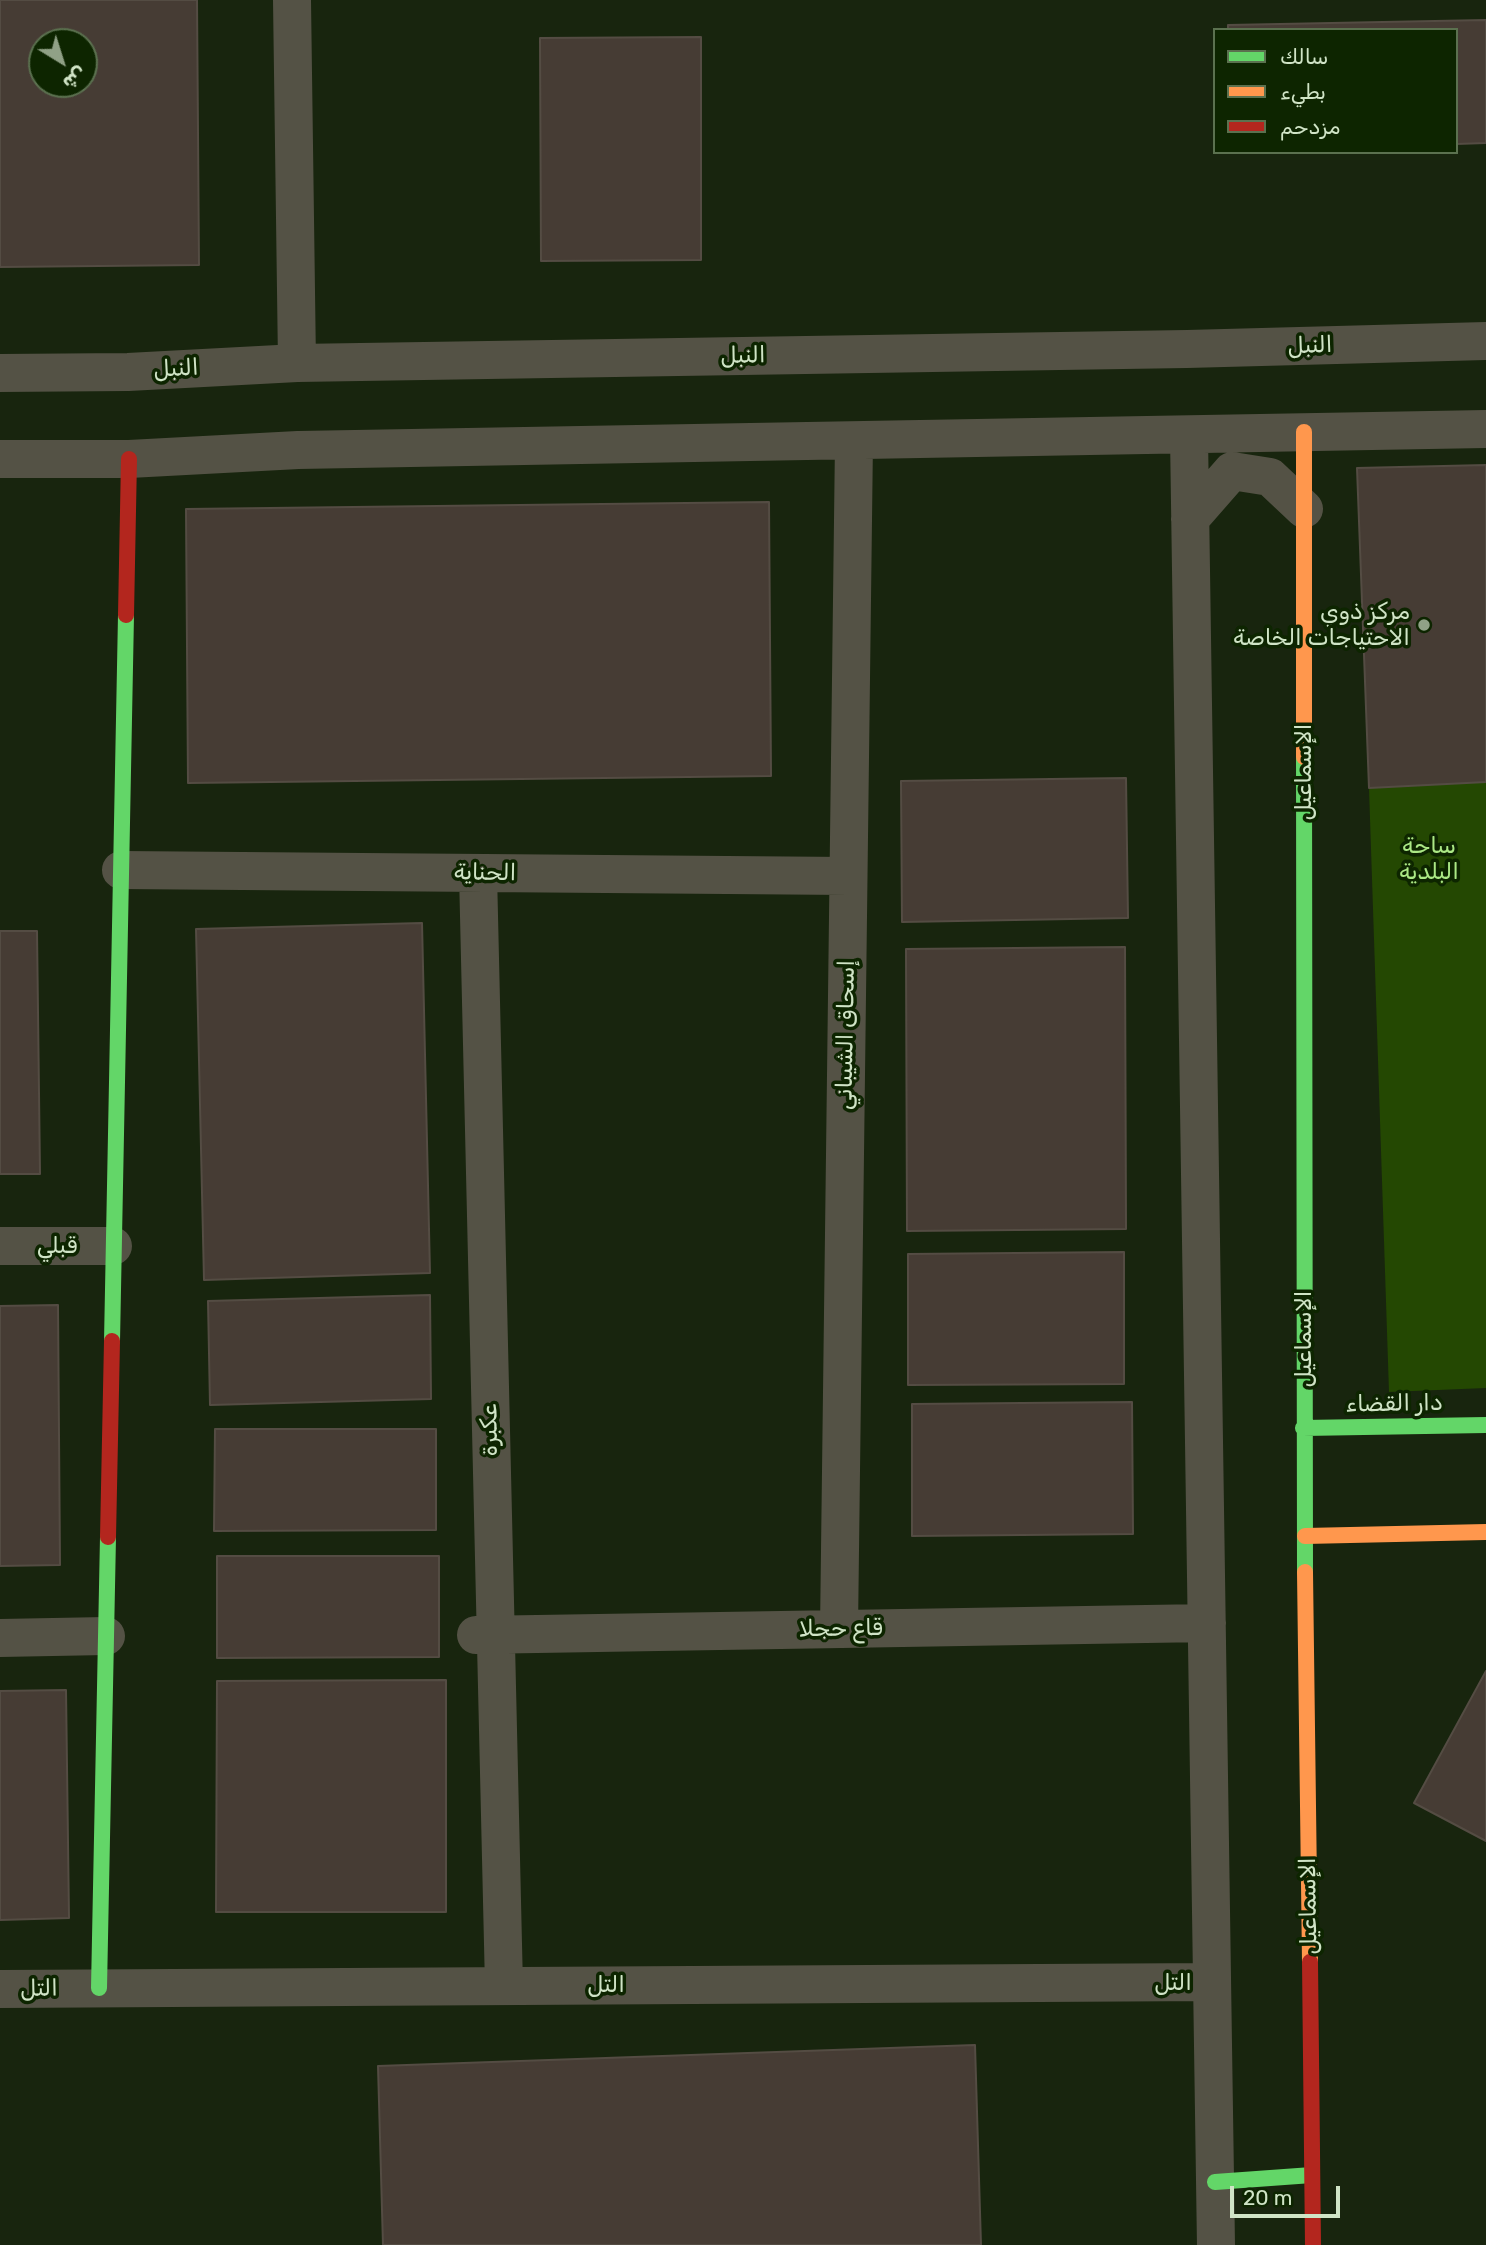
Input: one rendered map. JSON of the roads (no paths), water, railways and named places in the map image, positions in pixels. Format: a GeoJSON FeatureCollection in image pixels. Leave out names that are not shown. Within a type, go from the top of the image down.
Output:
{"type":"FeatureCollection","features":[{"type":"Feature","properties":{"kind":"street"},"geometry":{"type":"LineString","coordinates":[[292,0],[297,363]]}},
{"type":"Feature","properties":{"kind":"street","name":"النبل"},"geometry":{"type":"LineString","coordinates":[[0,373],[128,372],[297,363],[1187,349],[1486,341]]}},
{"type":"Feature","properties":{"kind":"street"},"geometry":{"type":"LineString","coordinates":[[0,459],[129,459],[298,450],[1486,429]]}},
{"type":"Feature","properties":{"kind":"street","name":"الإسماعيل"},"geometry":{"type":"LineString","coordinates":[[1304,432],[1303,1428],[1313,2245]]}},
{"type":"Feature","properties":{"kind":"street"},"geometry":{"type":"LineString","coordinates":[[1189,436],[1216,2245]]}},
{"type":"Feature","properties":{"kind":"street","name":"إسحاق الشيباني"},"geometry":{"type":"LineString","coordinates":[[839,1629],[854,441]]}},
{"type":"Feature","properties":{"kind":"street"},"geometry":{"type":"LineString","coordinates":[[99,1988],[129,459]]}},
{"type":"Feature","properties":{"kind":"street"},"geometry":{"type":"LineString","coordinates":[[1190,519],[1232,471],[1269,477],[1304,509]]}},
{"type":"Feature","properties":{"kind":"street","name":"الحناية"},"geometry":{"type":"LineString","coordinates":[[121,870],[848,876]]}},
{"type":"Feature","properties":{"kind":"street","name":"عكبرة"},"geometry":{"type":"LineString","coordinates":[[478,873],[486,1635],[504,1986]]}},
{"type":"Feature","properties":{"kind":"street","name":"قبلي"},"geometry":{"type":"LineString","coordinates":[[0,1246],[113,1246]]}},
{"type":"Feature","properties":{"kind":"street","name":"دار القضاء"},"geometry":{"type":"LineString","coordinates":[[1303,1428],[1486,1425]]}},
{"type":"Feature","properties":{"kind":"street"},"geometry":{"type":"LineString","coordinates":[[1304,1536],[1486,1532]]}},
{"type":"Feature","properties":{"kind":"street","name":"قاع حجلا"},"geometry":{"type":"LineString","coordinates":[[486,1635],[1207,1623]]}},
{"type":"Feature","properties":{"kind":"street"},"geometry":{"type":"LineString","coordinates":[[0,1639],[106,1636]]}},
{"type":"Feature","properties":{"kind":"street","name":"التل"},"geometry":{"type":"LineString","coordinates":[[0,1989],[1212,1982]]}},
{"type":"Feature","properties":{"kind":"street"},"geometry":{"type":"LineString","coordinates":[[1215,2182],[1312,2175]]}},
{"type":"Feature","properties":{"kind":"place","name":"مركز ذوي الاحتياجات الخاصة"},"geometry":{"type":"Point","coordinates":[1424,625]}},
{"type":"Feature","properties":{"kind":"park label","name":"ساحة البلدية"},"geometry":{"type":"Point","coordinates":[1429,859]}}]}
